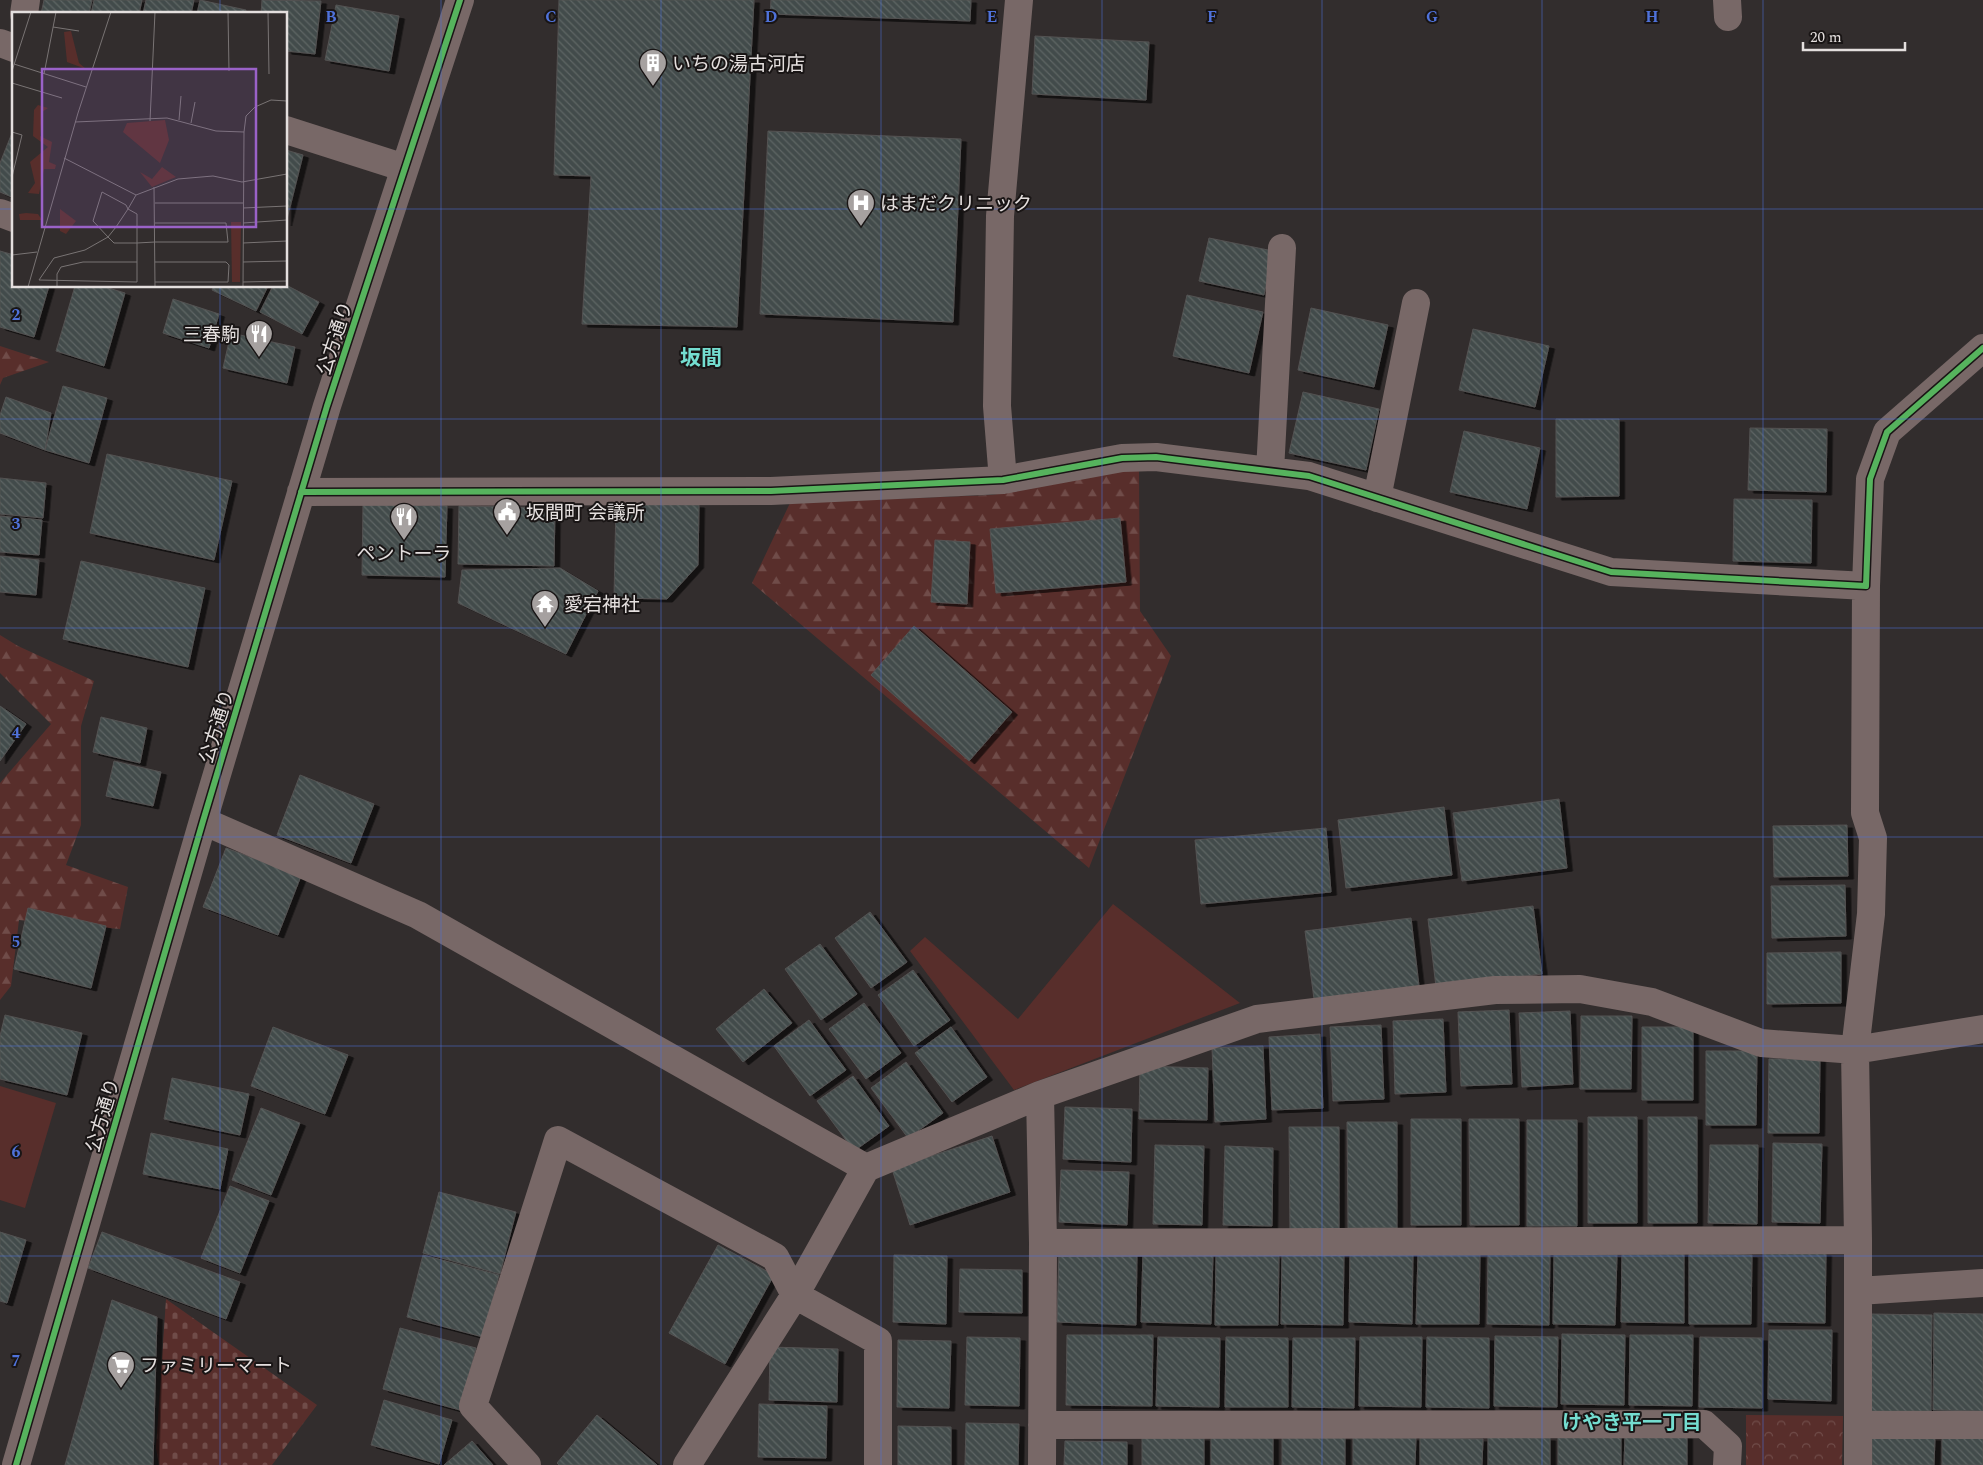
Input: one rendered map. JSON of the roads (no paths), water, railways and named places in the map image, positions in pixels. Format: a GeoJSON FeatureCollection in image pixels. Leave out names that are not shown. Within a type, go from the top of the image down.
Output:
{"type":"FeatureCollection","features":[{"type":"Feature","properties":{"kind":"street","name":"公方通り"},"geometry":{"type":"LineString","coordinates":[[16,1465],[203,821],[327,406],[460,0]]}},
{"type":"Feature","properties":{"kind":"street"},"geometry":{"type":"LineString","coordinates":[[1003,480],[997,406],[1000,216],[1019,0]]}},
{"type":"Feature","properties":{"kind":"street"},"geometry":{"type":"LineString","coordinates":[[0,43],[12,47]]}},
{"type":"Feature","properties":{"kind":"street"},"geometry":{"type":"LineString","coordinates":[[288,131],[405,168]]}},
{"type":"Feature","properties":{"kind":"street"},"geometry":{"type":"LineString","coordinates":[[0,213],[12,217]]}},
{"type":"Feature","properties":{"kind":"street"},"geometry":{"type":"LineString","coordinates":[[1270,471],[1282,248]]}},
{"type":"Feature","properties":{"kind":"street"},"geometry":{"type":"LineString","coordinates":[[1378,498],[1416,303]]}},
{"type":"Feature","properties":{"kind":"street"},"geometry":{"type":"LineString","coordinates":[[1858,1465],[1858,1240],[1855,1050],[1871,905],[1872,838],[1865,813],[1866,586],[1870,479],[1887,432],[1983,348]]}},
{"type":"Feature","properties":{"kind":"street"},"geometry":{"type":"LineString","coordinates":[[302,492],[771,491],[1003,480],[1122,458],[1156,457],[1309,476],[1611,572],[1866,586]]}},
{"type":"Feature","properties":{"kind":"street"},"geometry":{"type":"LineString","coordinates":[[203,821],[418,915],[866,1168]]}},
{"type":"Feature","properties":{"kind":"street"},"geometry":{"type":"LineString","coordinates":[[687,1465],[795,1295],[866,1168],[1040,1095],[1257,1019],[1495,990],[1580,989],[1652,1002],[1761,1044],[1855,1050],[1983,1029]]}},
{"type":"Feature","properties":{"kind":"street"},"geometry":{"type":"LineString","coordinates":[[1040,1095],[1042,1465]]}},
{"type":"Feature","properties":{"kind":"street"},"geometry":{"type":"LineString","coordinates":[[527,1465],[473,1406],[558,1140],[774,1257],[795,1295],[878,1341],[878,1465]]}},
{"type":"Feature","properties":{"kind":"street"},"geometry":{"type":"LineString","coordinates":[[1042,1243],[1858,1240]]}},
{"type":"Feature","properties":{"kind":"street"},"geometry":{"type":"LineString","coordinates":[[1858,1291],[1983,1283]]}},
{"type":"Feature","properties":{"kind":"street"},"geometry":{"type":"LineString","coordinates":[[1042,1426],[1704,1424],[1728,1446],[1727,1465]]}},
{"type":"Feature","properties":{"kind":"street"},"geometry":{"type":"LineString","coordinates":[[1858,1425],[1983,1425]]}},
{"type":"Feature","properties":{"kind":"place","name":"いちの湯古河店"},"geometry":{"type":"Point","coordinates":[653,87]}},
{"type":"Feature","properties":{"kind":"place","name":"はまだクリニック"},"geometry":{"type":"Point","coordinates":[861,227]}},
{"type":"Feature","properties":{"kind":"place","name":"三春駒"},"geometry":{"type":"Point","coordinates":[259,358]}},
{"type":"Feature","properties":{"kind":"place","name":"坂間町 会議所"},"geometry":{"type":"Point","coordinates":[507,536]}},
{"type":"Feature","properties":{"kind":"place","name":"ペントーラ"},"geometry":{"type":"Point","coordinates":[404,541]}},
{"type":"Feature","properties":{"kind":"place","name":"愛宕神社"},"geometry":{"type":"Point","coordinates":[545,628]}},
{"type":"Feature","properties":{"kind":"place","name":"ファミリーマート"},"geometry":{"type":"Point","coordinates":[121,1389]}},
{"type":"Feature","properties":{"kind":"district","name":"坂間"},"geometry":{"type":"Point","coordinates":[701,358]}},
{"type":"Feature","properties":{"kind":"district","name":"けやき平一丁目"},"geometry":{"type":"Point","coordinates":[1632,1422]}}]}
